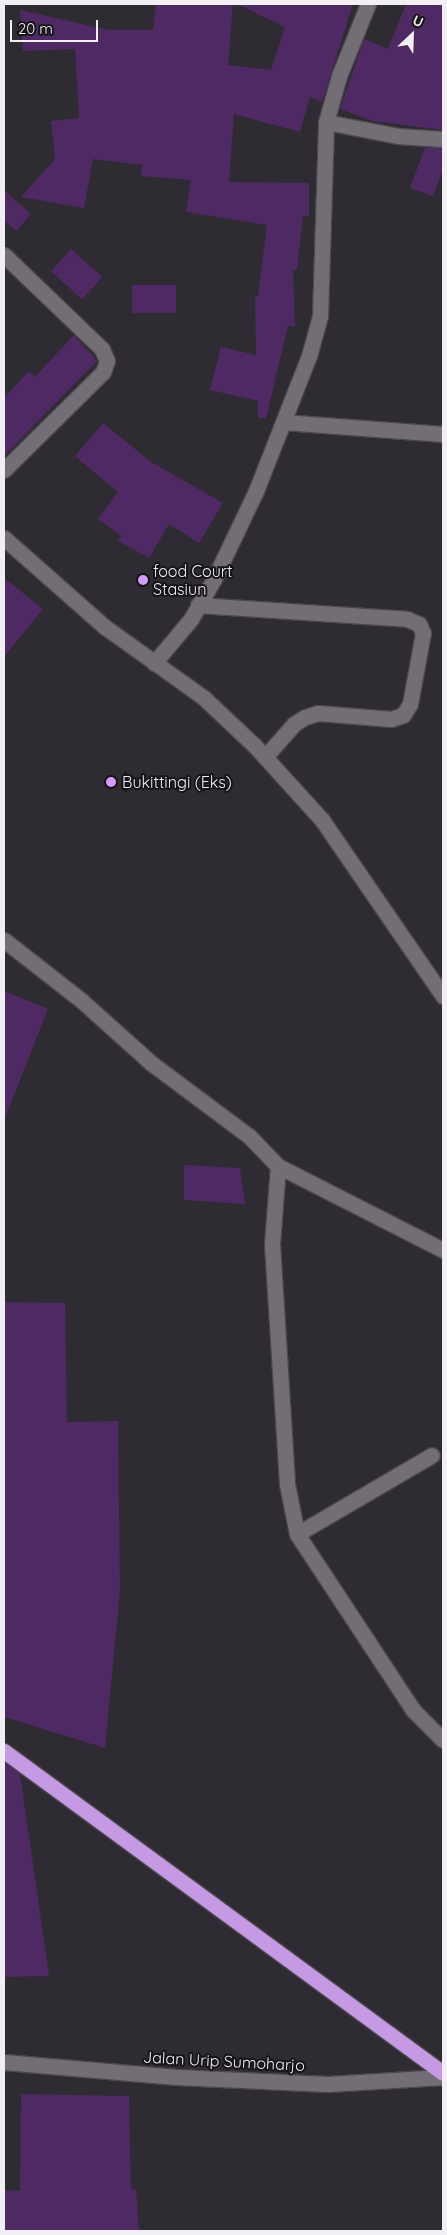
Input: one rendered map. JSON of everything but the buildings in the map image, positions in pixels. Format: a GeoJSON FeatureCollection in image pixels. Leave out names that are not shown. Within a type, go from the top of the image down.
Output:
{"type":"FeatureCollection","features":[{"type":"Feature","properties":{"kind":"highway"},"geometry":{"type":"LineString","coordinates":[[4,1751],[443,2073]]}},
{"type":"Feature","properties":{"kind":"street"},"geometry":{"type":"LineString","coordinates":[[154,663],[198,605],[256,491],[284,422],[320,316],[326,122],[342,68],[368,4]]}},
{"type":"Feature","properties":{"kind":"street"},"geometry":{"type":"LineString","coordinates":[[326,122],[398,136],[443,139]]}},
{"type":"Feature","properties":{"kind":"street"},"geometry":{"type":"LineString","coordinates":[[4,255],[102,349],[107,360],[103,372],[4,470]]}},
{"type":"Feature","properties":{"kind":"street"},"geometry":{"type":"LineString","coordinates":[[284,422],[443,434]]}},
{"type":"Feature","properties":{"kind":"street"},"geometry":{"type":"LineString","coordinates":[[4,538],[105,627],[204,698],[265,757],[322,820],[443,996]]}},
{"type":"Feature","properties":{"kind":"street"},"geometry":{"type":"LineString","coordinates":[[198,605],[407,619],[419,624],[423,633],[410,704],[403,715],[391,719],[318,713],[305,717],[294,724],[265,757]]}},
{"type":"Feature","properties":{"kind":"street"},"geometry":{"type":"LineString","coordinates":[[4,940],[82,1001],[151,1063],[249,1136],[278,1166],[443,1250]]}},
{"type":"Feature","properties":{"kind":"street"},"geometry":{"type":"LineString","coordinates":[[278,1166],[272,1244],[287,1484],[298,1534],[413,1710],[443,1740]]}},
{"type":"Feature","properties":{"kind":"street"},"geometry":{"type":"LineString","coordinates":[[298,1534],[432,1455]]}},
{"type":"Feature","properties":{"kind":"street","name":"Jalan Urip Sumoharjo"},"geometry":{"type":"LineString","coordinates":[[4,2062],[176,2077],[328,2084],[443,2077]]}},
{"type":"Feature","properties":{"kind":"place","name":"food Court Stasiun"},"geometry":{"type":"Point","coordinates":[143,580]}},
{"type":"Feature","properties":{"kind":"place","name":"Bukittingi (Eks)"},"geometry":{"type":"Point","coordinates":[111,782]}}]}
